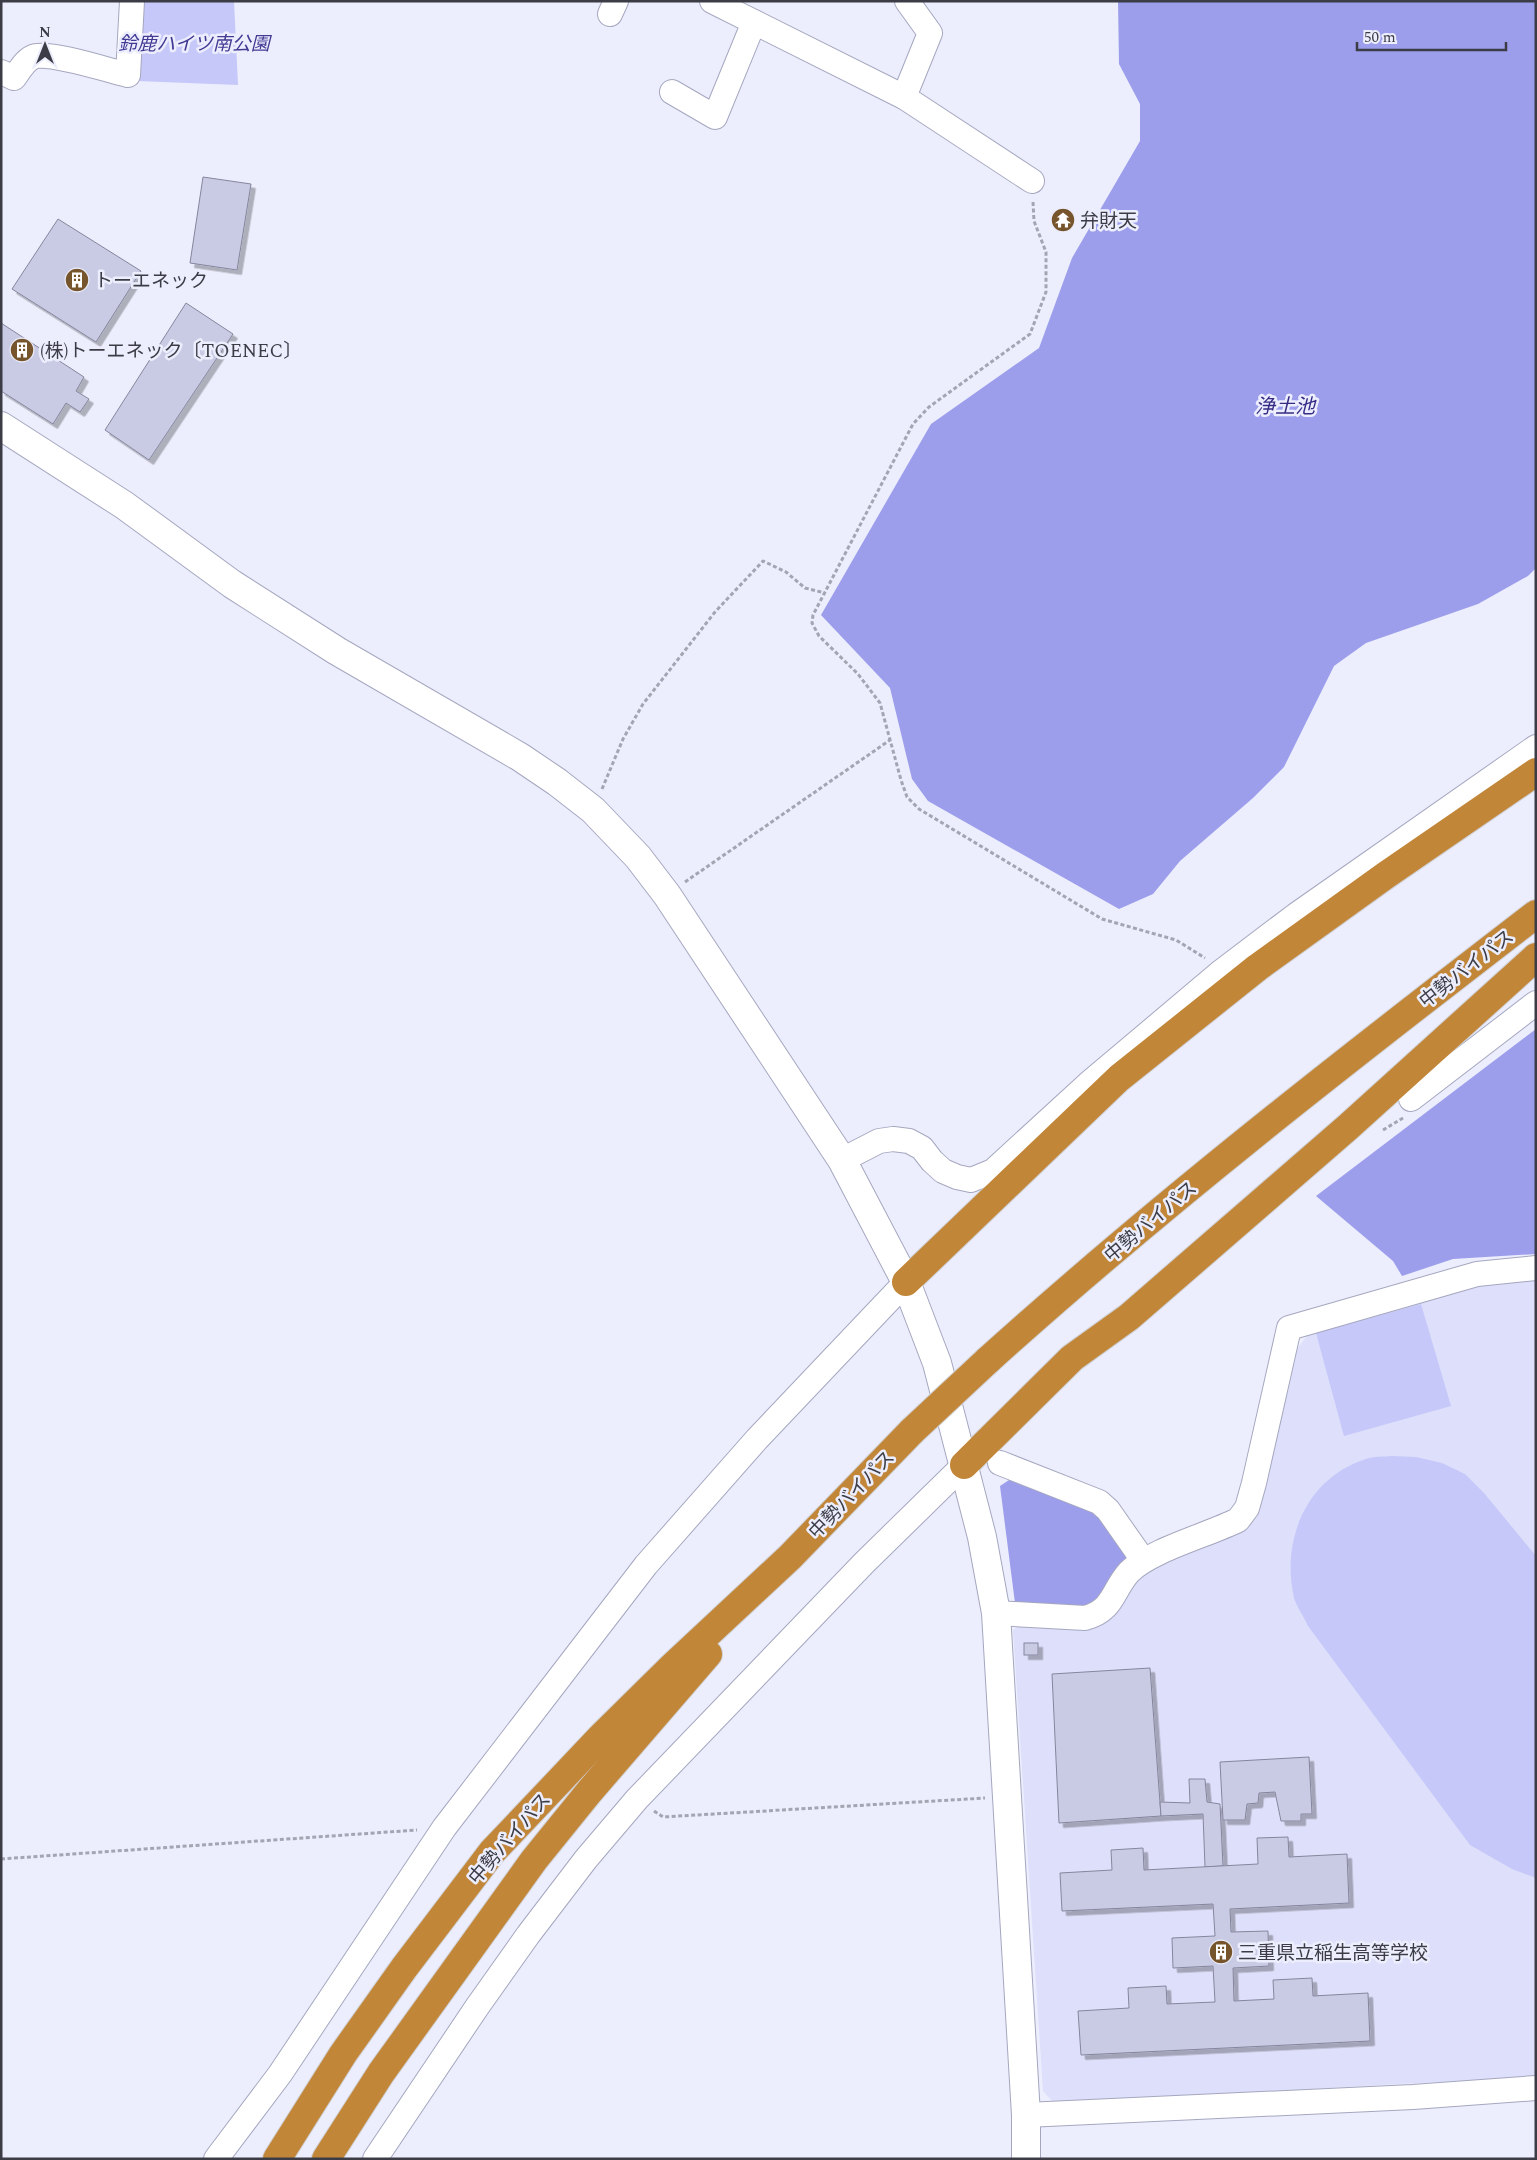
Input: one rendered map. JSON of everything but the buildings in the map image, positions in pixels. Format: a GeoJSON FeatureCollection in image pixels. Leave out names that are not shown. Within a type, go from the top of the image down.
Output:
{"type":"FeatureCollection","features":[{"type":"Feature","properties":{"kind":"highway"},"geometry":{"type":"LineString","coordinates":[[906,1282],[1127,1072],[1258,967],[1386,875],[1536,772]]}},
{"type":"Feature","properties":{"kind":"highway","name":"中勢バイパス"},"geometry":{"type":"LineString","coordinates":[[326,2159],[381,2073],[534,1860],[589,1792],[790,1558],[912,1431],[1076,1282],[1297,1098],[1536,914]]}},
{"type":"Feature","properties":{"kind":"highway"},"geometry":{"type":"LineString","coordinates":[[964,1465],[1072,1358],[1129,1316],[1348,1128],[1536,957]]}},
{"type":"Feature","properties":{"kind":"highway","name":"中勢バイパス"},"geometry":{"type":"LineString","coordinates":[[277,2159],[343,2054],[404,1968],[492,1852],[601,1737],[673,1666],[790,1558]]}},
{"type":"Feature","properties":{"kind":"street"},"geometry":{"type":"LineString","coordinates":[[1,72],[14,78],[26,61],[35,56],[51,57],[128,75],[132,1]]}},
{"type":"Feature","properties":{"kind":"street"},"geometry":{"type":"LineString","coordinates":[[712,1],[904,96],[1032,181]]}},
{"type":"Feature","properties":{"kind":"street"},"geometry":{"type":"LineString","coordinates":[[904,96],[930,33],[907,1]]}},
{"type":"Feature","properties":{"kind":"street"},"geometry":{"type":"LineString","coordinates":[[672,92],[711,123],[754,22]]}},
{"type":"Feature","properties":{"kind":"street"},"geometry":{"type":"LineString","coordinates":[[1,426],[124,505],[232,584],[337,651],[520,757],[594,810],[638,857],[667,895],[842,1160],[906,1282],[937,1363],[982,1537],[996,1613],[1026,2115],[1026,2159]]}},
{"type":"Feature","properties":{"kind":"street"},"geometry":{"type":"LineString","coordinates":[[842,1160],[879,1141],[894,1139],[909,1141],[922,1148],[943,1171],[957,1177],[971,1180],[993,1171],[1088,1084],[1222,971],[1296,915],[1536,747]]}},
{"type":"Feature","properties":{"kind":"street"},"geometry":{"type":"LineString","coordinates":[[1411,1098],[1536,1003]]}},
{"type":"Feature","properties":{"kind":"street"},"geometry":{"type":"LineString","coordinates":[[996,1613],[1085,1618],[1097,1614],[1110,1604],[1128,1574],[1143,1560],[1238,1520],[1247,1508],[1254,1483],[1289,1328],[1477,1274],[1536,1268]]}},
{"type":"Feature","properties":{"kind":"street"},"geometry":{"type":"LineString","coordinates":[[216,2159],[280,2074],[444,1828],[646,1565],[757,1439],[906,1282]]}},
{"type":"Feature","properties":{"kind":"street"},"geometry":{"type":"LineString","coordinates":[[1000,1464],[1099,1502],[1108,1510],[1143,1560]]}},
{"type":"Feature","properties":{"kind":"street"},"geometry":{"type":"LineString","coordinates":[[375,2159],[477,2007],[528,1935],[586,1859],[636,1799],[858,1570],[964,1465]]}},
{"type":"Feature","properties":{"kind":"street"},"geometry":{"type":"LineString","coordinates":[[1026,2115],[1413,2097],[1536,2088]]}},
{"type":"Feature","properties":{"kind":"path"},"geometry":{"type":"LineString","coordinates":[[1032,181],[1034,222],[1046,252],[1046,292],[1030,334],[929,407],[913,424],[813,615],[812,623],[820,636],[858,674],[880,703],[907,797],[919,809],[1102,919],[1176,940],[1188,946],[1222,971]]}},
{"type":"Feature","properties":{"kind":"path"},"geometry":{"type":"LineString","coordinates":[[594,810],[623,739],[643,704],[715,612],[763,561],[786,572],[805,588],[825,593]]}},
{"type":"Feature","properties":{"kind":"path"},"geometry":{"type":"LineString","coordinates":[[667,895],[890,740]]}},
{"type":"Feature","properties":{"kind":"path"},"geometry":{"type":"LineString","coordinates":[[636,1799],[663,1817],[1008,1796]]}},
{"type":"Feature","properties":{"kind":"path"},"geometry":{"type":"LineString","coordinates":[[1,1859],[444,1828]]}},
{"type":"Feature","properties":{"kind":"shaded area"},"geometry":{"type":"Polygon","coordinates":[[[1536,1279],[1536,2078],[1396,2084],[1055,2104],[1043,2091],[1013,1630],[1020,1625],[1118,1609],[1141,1572],[1231,1536],[1245,1526],[1294,1353],[1310,1332],[1475,1287],[1536,1279]]]}},
{"type":"Feature","properties":{"kind":"green space","name":"鈴鹿ハイツ南公園"},"geometry":{"type":"Polygon","coordinates":[[[141,1],[234,1],[238,85],[137,81],[141,1]]]}},
{"type":"Feature","properties":{"kind":"green space"},"geometry":{"type":"Polygon","coordinates":[[[1421,1304],[1451,1406],[1344,1436],[1316,1333],[1421,1304]]]}},
{"type":"Feature","properties":{"kind":"green space"},"geometry":{"type":"Polygon","coordinates":[[[1392,1456],[1416,1457],[1442,1463],[1465,1474],[1484,1493],[1536,1556],[1536,1878],[1512,1869],[1470,1845],[1308,1626],[1294,1598],[1291,1554],[1295,1534],[1313,1496],[1345,1468],[1369,1458],[1392,1456]]]}},
{"type":"Feature","properties":{"kind":"water","name":"浄土池"},"geometry":{"type":"Polygon","coordinates":[[[1118,1],[1536,1],[1536,568],[1528,576],[1478,604],[1366,643],[1334,666],[1284,767],[1253,798],[1180,861],[1153,894],[1119,909],[928,801],[912,779],[890,688],[821,615],[931,424],[1039,348],[1072,258],[1140,141],[1140,104],[1119,64],[1118,1]]]}},
{"type":"Feature","properties":{"kind":"water"},"geometry":{"type":"Polygon","coordinates":[[[1536,1029],[1536,1254],[1453,1259],[1402,1276],[1393,1261],[1316,1196],[1536,1029]]]}},
{"type":"Feature","properties":{"kind":"water"},"geometry":{"type":"Polygon","coordinates":[[[1009,1480],[1100,1516],[1128,1556],[1106,1589],[1096,1600],[1082,1607],[1015,1603],[1000,1486],[1009,1480]]]}},
{"type":"Feature","properties":{"kind":"place","name":"弁財天"},"geometry":{"type":"Point","coordinates":[1063,220]}},
{"type":"Feature","properties":{"kind":"place","name":"トーエネック"},"geometry":{"type":"Point","coordinates":[77,280]}},
{"type":"Feature","properties":{"kind":"place","name":"(株)トーエネック〔TOENEC〕"},"geometry":{"type":"Point","coordinates":[22,350]}},
{"type":"Feature","properties":{"kind":"place","name":"三重県立稲生高等学校"},"geometry":{"type":"Point","coordinates":[1221,1952]}}]}
